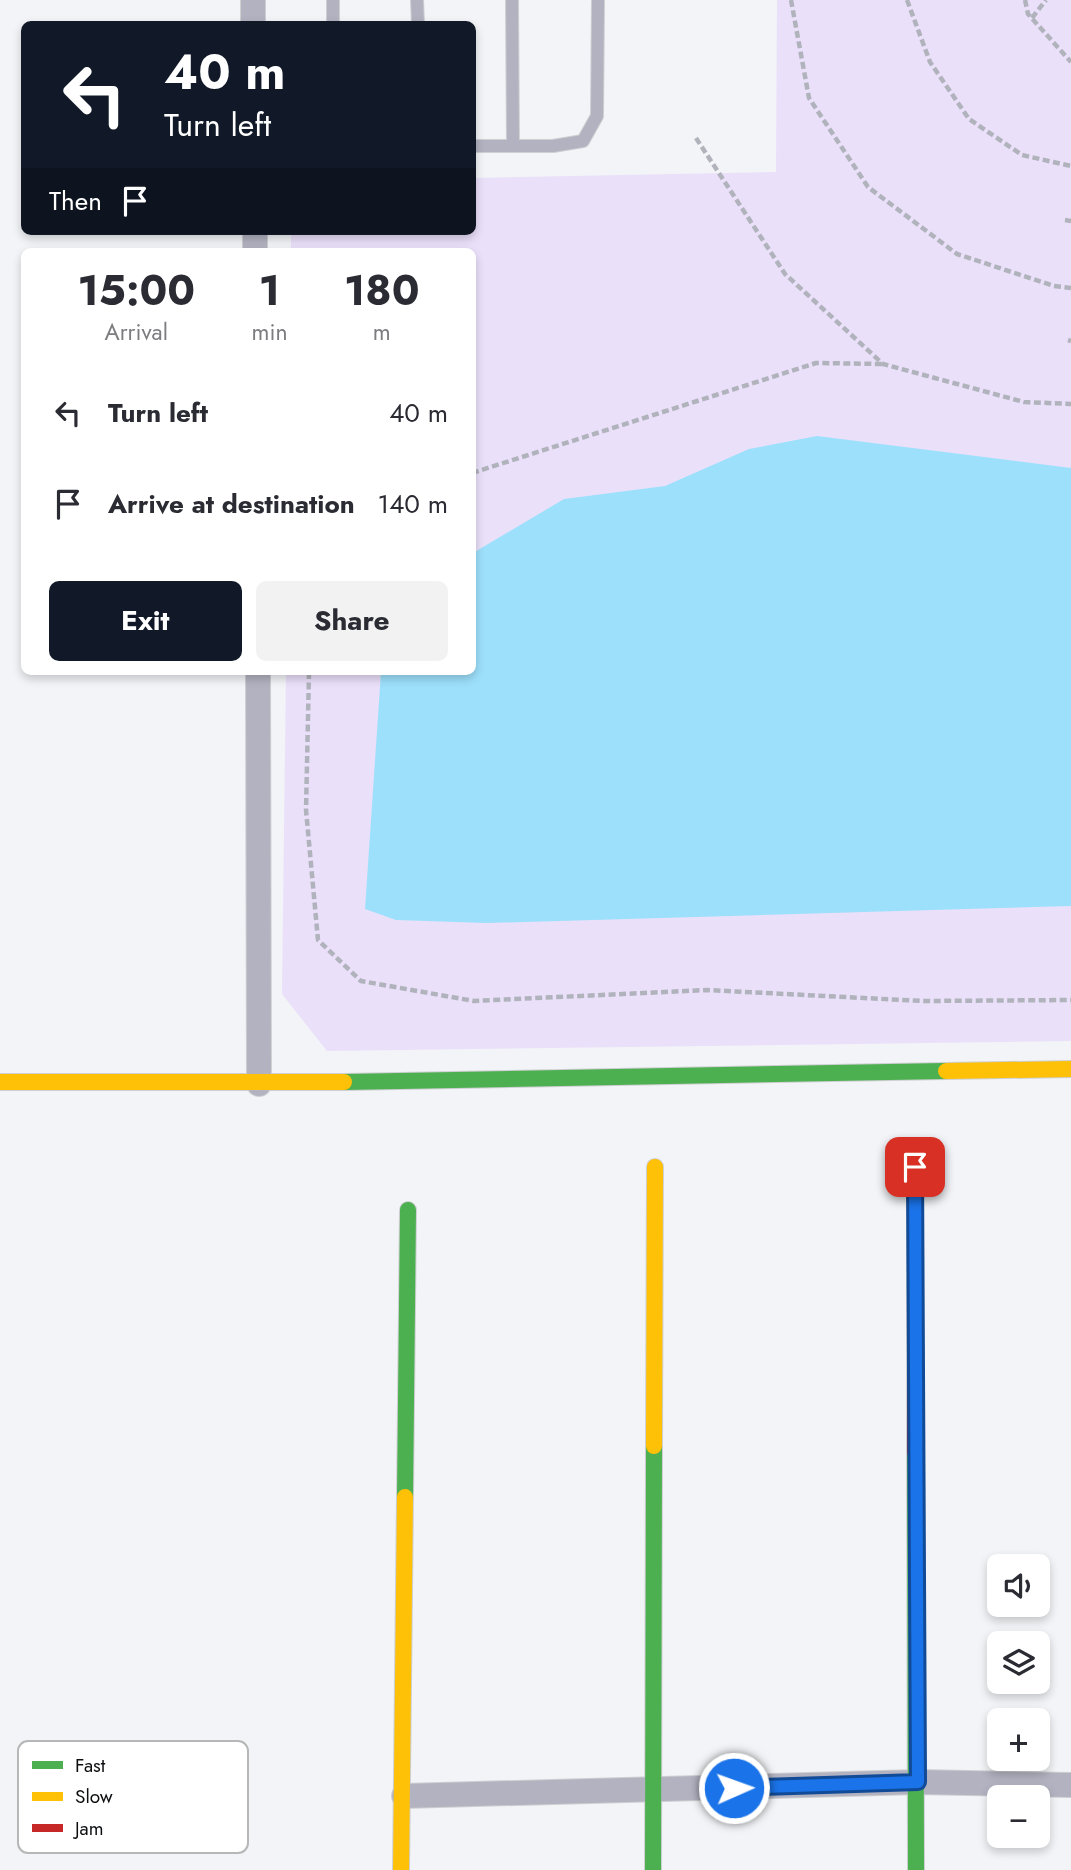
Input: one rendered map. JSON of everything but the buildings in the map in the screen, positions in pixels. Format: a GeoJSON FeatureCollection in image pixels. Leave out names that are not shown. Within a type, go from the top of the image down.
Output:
{"type":"FeatureCollection","features":[{"type":"Feature","properties":{"kind":"street"},"geometry":{"type":"LineString","coordinates":[[253,0],[253,21]]}},
{"type":"Feature","properties":{"kind":"street"},"geometry":{"type":"LineString","coordinates":[[258,675],[259,1084]]}},
{"type":"Feature","properties":{"kind":"street"},"geometry":{"type":"LineString","coordinates":[[0,1083],[259,1084],[1071,1069]]}},
{"type":"Feature","properties":{"kind":"street"},"geometry":{"type":"LineString","coordinates":[[653,1870],[655,1167]]}},
{"type":"Feature","properties":{"kind":"street"},"geometry":{"type":"LineString","coordinates":[[915,1167],[918,1782],[916,1870]]}},
{"type":"Feature","properties":{"kind":"street"},"geometry":{"type":"LineString","coordinates":[[401,1870],[404,1796],[408,1210]]}},
{"type":"Feature","properties":{"kind":"street"},"geometry":{"type":"LineString","coordinates":[[404,1796],[918,1782],[1071,1785]]}},
{"type":"Feature","properties":{"kind":"lane"},"geometry":{"type":"LineString","coordinates":[[333,0],[333,21]]}},
{"type":"Feature","properties":{"kind":"lane"},"geometry":{"type":"LineString","coordinates":[[417,0],[418,21]]}},
{"type":"Feature","properties":{"kind":"lane"},"geometry":{"type":"LineString","coordinates":[[512,0],[513,146]]}},
{"type":"Feature","properties":{"kind":"lane"},"geometry":{"type":"LineString","coordinates":[[476,146],[553,145],[583,141],[597,116],[598,0]]}},
{"type":"Feature","properties":{"kind":"path"},"geometry":{"type":"LineString","coordinates":[[791,0],[809,98],[868,187],[957,254],[1054,286],[1071,288]]}},
{"type":"Feature","properties":{"kind":"path"},"geometry":{"type":"LineString","coordinates":[[907,0],[930,62],[969,119],[1022,155],[1071,166]]}},
{"type":"Feature","properties":{"kind":"path"},"geometry":{"type":"LineString","coordinates":[[1025,0],[1028,14],[1071,62]]}},
{"type":"Feature","properties":{"kind":"path"},"geometry":{"type":"LineString","coordinates":[[1032,18],[1046,0]]}},
{"type":"Feature","properties":{"kind":"path"},"geometry":{"type":"LineString","coordinates":[[696,138],[785,274],[883,364]]}},
{"type":"Feature","properties":{"kind":"path"},"geometry":{"type":"LineString","coordinates":[[476,471],[816,363],[883,364],[1024,402],[1071,404]]}},
{"type":"Feature","properties":{"kind":"path"},"geometry":{"type":"LineString","coordinates":[[309,675],[306,810],[318,940],[361,981],[474,1001],[707,989],[923,1001],[1071,1000]]}},
{"type":"Feature","properties":{"kind":"shaded area"},"geometry":{"type":"Polygon","coordinates":[[[777,0],[1071,0],[1071,1041],[327,1051],[282,994],[286,675],[476,675],[476,248],[291,248],[291,235],[476,235],[476,178],[776,172],[777,0]]]}},
{"type":"Feature","properties":{"kind":"water"},"geometry":{"type":"Polygon","coordinates":[[[817,436],[1071,468],[1071,906],[487,923],[396,920],[365,909],[381,675],[476,675],[476,551],[564,499],[665,486],[749,449],[817,436]]]}},
{"type":"Feature","properties":{"kind":"traffic: fast"},"geometry":{"type":"LineString","coordinates":[[344,1082],[946,1071]]}},
{"type":"Feature","properties":{"kind":"traffic: fast"},"geometry":{"type":"LineString","coordinates":[[405,1497],[408,1210]]}},
{"type":"Feature","properties":{"kind":"traffic: fast"},"geometry":{"type":"LineString","coordinates":[[653,1870],[654,1446]]}},
{"type":"Feature","properties":{"kind":"traffic: fast"},"geometry":{"type":"LineString","coordinates":[[915,1452],[916,1870]]}},
{"type":"Feature","properties":{"kind":"traffic: slow"},"geometry":{"type":"LineString","coordinates":[[946,1071],[1071,1069]]}},
{"type":"Feature","properties":{"kind":"traffic: slow"},"geometry":{"type":"LineString","coordinates":[[0,1082],[344,1082]]}},
{"type":"Feature","properties":{"kind":"traffic: slow"},"geometry":{"type":"LineString","coordinates":[[654,1446],[655,1167]]}},
{"type":"Feature","properties":{"kind":"traffic: slow"},"geometry":{"type":"LineString","coordinates":[[401,1870],[405,1497]]}},
{"type":"Feature","properties":{"kind":"traffic: jam"},"geometry":{"type":"LineString","coordinates":[[915,1167],[915,1452]]}},
{"type":"Feature","properties":{"kind":"route"},"geometry":{"type":"LineString","coordinates":[[734,1788],[918,1782],[915,1167]]}}]}
